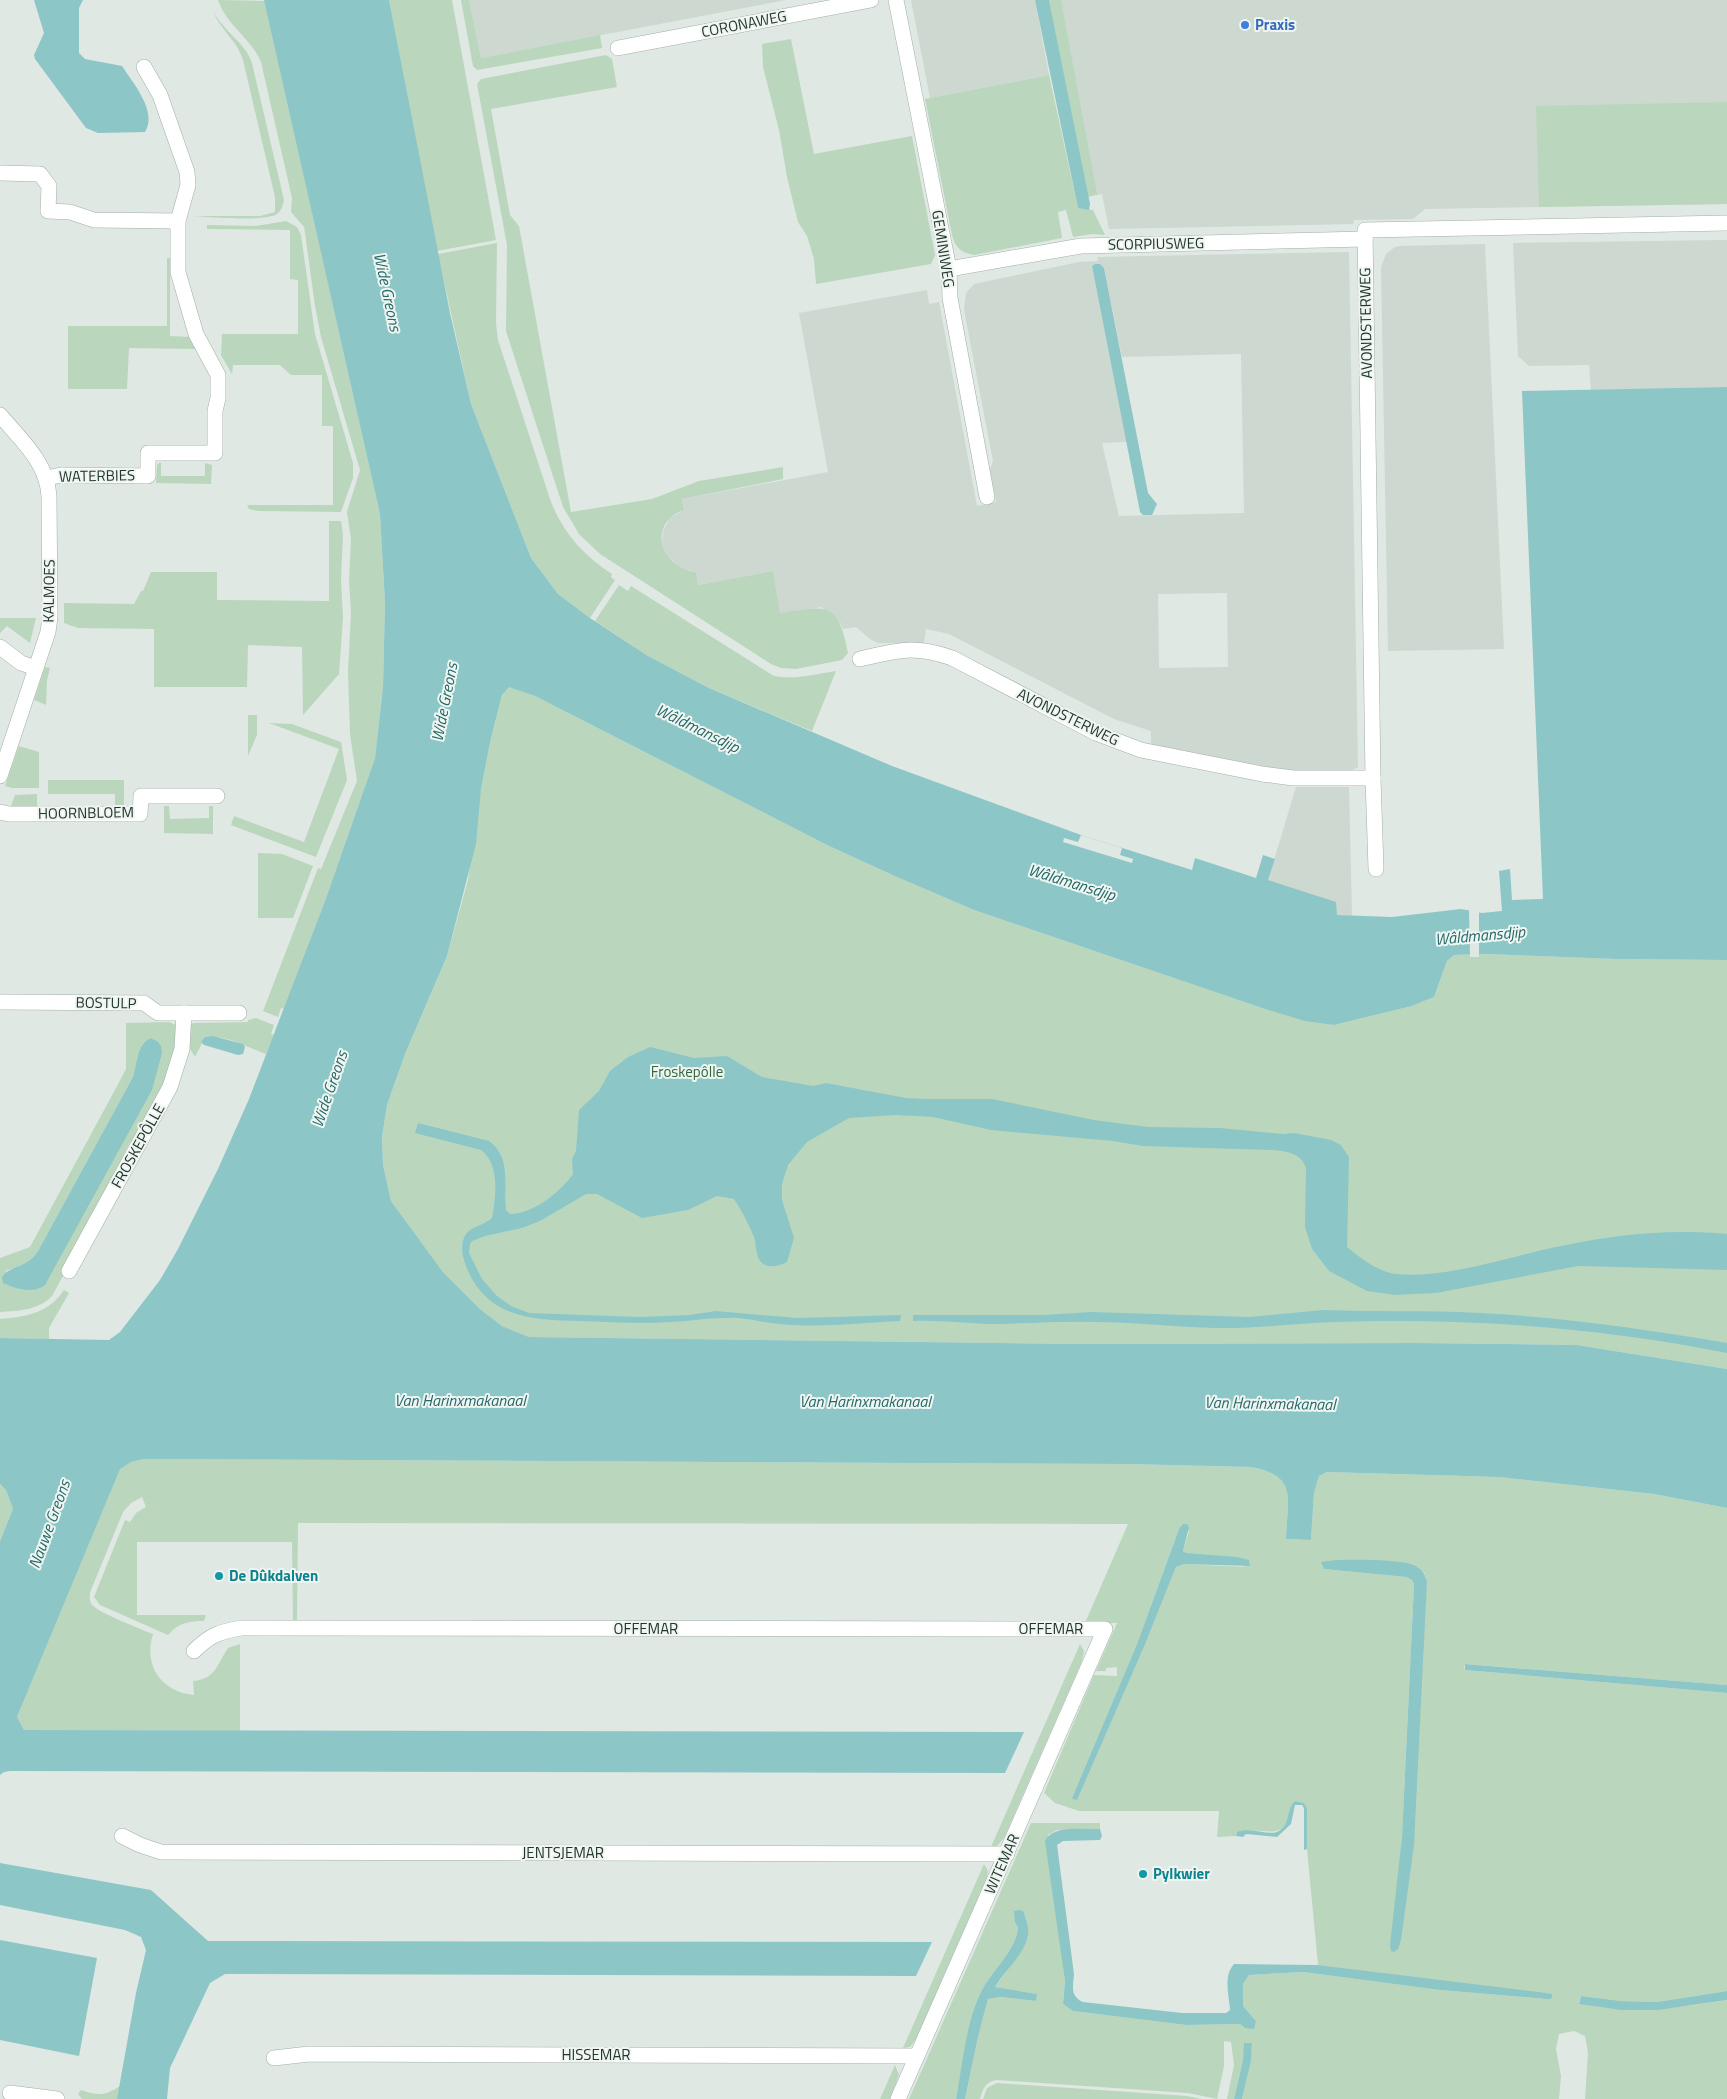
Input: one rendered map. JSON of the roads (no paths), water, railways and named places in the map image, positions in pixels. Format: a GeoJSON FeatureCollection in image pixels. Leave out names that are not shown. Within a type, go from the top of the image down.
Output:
{"type":"FeatureCollection","features":[{"type":"Feature","properties":{"kind":"street","name":"CORONAWEG"},"geometry":{"type":"LineString","coordinates":[[618,48],[871,0]]}},
{"type":"Feature","properties":{"kind":"street","name":"GEMINIWEG"},"geometry":{"type":"LineString","coordinates":[[896,0],[949,269],[950,298],[987,497]]}},
{"type":"Feature","properties":{"kind":"street","name":"WATERBIES"},"geometry":{"type":"LineString","coordinates":[[47,478],[61,475],[148,476],[148,453],[215,453],[215,411],[218,398],[218,375],[196,334],[178,272],[178,222],[188,185],[187,172],[160,95],[144,67]]}},
{"type":"Feature","properties":{"kind":"street"},"geometry":{"type":"LineString","coordinates":[[0,173],[40,174],[49,186],[48,211],[70,212],[94,220],[178,222]]}},
{"type":"Feature","properties":{"kind":"street"},"geometry":{"type":"LineString","coordinates":[[1365,240],[1365,230],[1727,223]]}},
{"type":"Feature","properties":{"kind":"street","name":"SCORPIUSWEG"},"geometry":{"type":"LineString","coordinates":[[949,269],[1081,246],[1365,240]]}},
{"type":"Feature","properties":{"kind":"street","name":"AVONDSTERWEG"},"geometry":{"type":"LineString","coordinates":[[1365,240],[1376,869]]}},
{"type":"Feature","properties":{"kind":"street","name":"KALMOES"},"geometry":{"type":"LineString","coordinates":[[0,415],[38,459],[47,478],[50,496],[50,616],[48,632],[0,776]]}},
{"type":"Feature","properties":{"kind":"street"},"geometry":{"type":"LineString","coordinates":[[0,647],[21,663],[36,668]]}},
{"type":"Feature","properties":{"kind":"street","name":"AVONDSTERWEG"},"geometry":{"type":"LineString","coordinates":[[860,659],[900,649],[936,652],[952,658],[1096,733],[1141,750],[1262,774],[1293,778],[1373,778]]}},
{"type":"Feature","properties":{"kind":"street","name":"HOORNBLOEM"},"geometry":{"type":"LineString","coordinates":[[0,812],[8,814],[140,814],[141,796],[218,796]]}},
{"type":"Feature","properties":{"kind":"street","name":"BOSTULP"},"geometry":{"type":"LineString","coordinates":[[0,1002],[144,1002],[158,1014],[239,1013]]}},
{"type":"Feature","properties":{"kind":"street","name":"FROSKEPÔLLE"},"geometry":{"type":"LineString","coordinates":[[70,1271],[170,1087],[182,1049],[184,1013]]}},
{"type":"Feature","properties":{"kind":"street","name":"OFFEMAR"},"geometry":{"type":"LineString","coordinates":[[194,1651],[205,1640],[220,1632],[241,1628],[1105,1629]]}},
{"type":"Feature","properties":{"kind":"street","name":"WITEMAR"},"geometry":{"type":"LineString","coordinates":[[898,2099],[1105,1629]]}},
{"type":"Feature","properties":{"kind":"street","name":"JENTSJEMAR"},"geometry":{"type":"LineString","coordinates":[[122,1836],[161,1852],[1007,1854]]}},
{"type":"Feature","properties":{"kind":"street","name":"HISSEMAR"},"geometry":{"type":"LineString","coordinates":[[274,2058],[309,2054],[917,2056]]}},
{"type":"Feature","properties":{"kind":"street"},"geometry":{"type":"LineString","coordinates":[[10,2092],[57,2099]]}},
{"type":"Feature","properties":{"kind":"water"},"geometry":{"type":"Polygon","coordinates":[[[34,0],[83,0],[79,8],[79,53],[85,59],[122,66],[143,98],[148,116],[145,132],[98,133],[86,128],[35,59],[34,55],[44,33],[34,0]]]}},
{"type":"Feature","properties":{"kind":"water"},"geometry":{"type":"Polygon","coordinates":[[[264,0],[389,0],[450,313],[471,404],[531,558],[558,594],[590,618],[648,656],[709,688],[892,766],[1081,835],[1192,870],[1195,858],[1256,878],[1263,855],[1275,859],[1268,880],[1336,902],[1337,915],[1392,917],[1461,909],[1482,913],[1502,911],[1499,871],[1510,869],[1512,900],[1543,899],[1522,391],[1727,387],[1727,960],[1616,959],[1484,954],[1454,955],[1447,961],[1434,997],[1412,1006],[1334,1025],[1305,1021],[974,910],[829,846],[535,696],[509,687],[502,695],[491,738],[481,789],[476,844],[447,956],[405,1054],[387,1105],[382,1137],[383,1165],[391,1201],[443,1272],[480,1309],[502,1326],[529,1337],[1082,1344],[1414,1343],[1577,1345],[1727,1369],[1727,1508],[1654,1494],[1499,1477],[1327,1472],[1319,1476],[1314,1493],[1311,1540],[1286,1539],[1287,1491],[1277,1476],[1251,1467],[1127,1464],[144,1459],[131,1462],[120,1469],[17,1717],[24,1730],[1024,1732],[1005,1773],[10,1771],[0,1775],[0,1541],[13,1509],[6,1490],[0,1484],[0,1338],[109,1340],[120,1332],[160,1280],[178,1249],[218,1169],[249,1099],[325,901],[375,758],[383,687],[385,603],[380,514],[264,0]]]}},
{"type":"Feature","properties":{"kind":"water"},"geometry":{"type":"Polygon","coordinates":[[[1035,0],[1049,0],[1090,204],[1089,210],[1078,208],[1035,0]]]}},
{"type":"Feature","properties":{"kind":"water"},"geometry":{"type":"Polygon","coordinates":[[[1100,264],[1104,268],[1148,493],[1157,504],[1152,515],[1143,515],[1140,512],[1092,266],[1100,264]]]}},
{"type":"Feature","properties":{"kind":"water"},"geometry":{"type":"Polygon","coordinates":[[[213,1036],[243,1044],[245,1047],[243,1054],[238,1055],[204,1045],[201,1042],[205,1037],[213,1036]]]}},
{"type":"Feature","properties":{"kind":"water"},"geometry":{"type":"Polygon","coordinates":[[[151,1038],[161,1046],[162,1053],[152,1090],[45,1285],[41,1288],[30,1290],[19,1289],[3,1283],[2,1277],[5,1273],[28,1261],[38,1251],[133,1077],[140,1049],[151,1038]]]}},
{"type":"Feature","properties":{"kind":"water"},"geometry":{"type":"Polygon","coordinates":[[[650,1047],[694,1058],[727,1056],[762,1077],[813,1086],[826,1083],[906,1098],[992,1099],[1094,1120],[1148,1127],[1220,1128],[1284,1134],[1294,1133],[1331,1140],[1341,1145],[1349,1157],[1347,1247],[1370,1264],[1390,1273],[1431,1274],[1611,1237],[1681,1232],[1727,1234],[1727,1270],[1578,1266],[1436,1293],[1395,1295],[1367,1291],[1329,1271],[1312,1249],[1305,1227],[1306,1168],[1301,1159],[1293,1154],[1274,1150],[1143,1146],[1113,1141],[991,1130],[933,1117],[896,1115],[849,1118],[807,1142],[788,1165],[782,1184],[782,1200],[794,1238],[787,1262],[778,1266],[765,1265],[759,1259],[754,1237],[734,1199],[717,1196],[688,1210],[642,1218],[597,1194],[586,1194],[540,1221],[522,1228],[485,1236],[472,1241],[469,1253],[482,1279],[497,1296],[511,1306],[529,1313],[640,1317],[689,1315],[716,1311],[797,1318],[901,1315],[900,1321],[810,1326],[729,1318],[636,1323],[547,1320],[516,1314],[502,1308],[489,1300],[478,1288],[467,1269],[462,1249],[466,1234],[492,1218],[495,1200],[495,1181],[491,1164],[481,1150],[415,1133],[418,1123],[489,1141],[501,1155],[504,1164],[506,1210],[510,1214],[519,1213],[546,1201],[573,1174],[572,1159],[576,1151],[579,1110],[599,1091],[610,1071],[628,1057],[650,1047]]]}},
{"type":"Feature","properties":{"kind":"water"},"geometry":{"type":"Polygon","coordinates":[[[1323,1310],[1460,1312],[1572,1321],[1634,1328],[1727,1343],[1727,1353],[1630,1337],[1532,1326],[1483,1323],[1384,1321],[1231,1328],[1109,1322],[987,1324],[913,1321],[913,1315],[1043,1315],[1091,1312],[1249,1317],[1323,1310]]]}},
{"type":"Feature","properties":{"kind":"water"},"geometry":{"type":"Polygon","coordinates":[[[1183,1524],[1187,1524],[1189,1527],[1183,1551],[1186,1553],[1237,1557],[1249,1560],[1250,1566],[1184,1564],[1176,1567],[1144,1647],[1077,1800],[1073,1799],[1137,1644],[1179,1529],[1183,1524]]]}},
{"type":"Feature","properties":{"kind":"water"},"geometry":{"type":"Polygon","coordinates":[[[1379,1560],[1412,1565],[1421,1569],[1427,1581],[1414,1845],[1401,1940],[1398,1949],[1394,1952],[1391,1951],[1390,1945],[1402,1837],[1414,1585],[1412,1580],[1406,1577],[1324,1569],[1321,1562],[1379,1560]]]}},
{"type":"Feature","properties":{"kind":"water"},"geometry":{"type":"Polygon","coordinates":[[[1465,1664],[1727,1685],[1727,1693],[1465,1670],[1465,1664]]]}},
{"type":"Feature","properties":{"kind":"water"},"geometry":{"type":"Polygon","coordinates":[[[1295,1801],[1304,1803],[1307,1809],[1307,1849],[1304,1850],[1304,1808],[1302,1805],[1295,1805],[1291,1824],[1277,1837],[1246,1834],[1243,1837],[1236,1836],[1237,1832],[1242,1830],[1270,1833],[1279,1831],[1283,1828],[1290,1808],[1295,1801]]]}},
{"type":"Feature","properties":{"kind":"water"},"geometry":{"type":"Polygon","coordinates":[[[1100,1829],[1102,1836],[1100,1840],[1063,1841],[1057,1845],[1074,1974],[1073,1991],[1076,1997],[1083,2002],[1182,2013],[1226,2013],[1230,2010],[1228,1980],[1234,1964],[1318,1965],[1539,1992],[1552,1994],[1552,1997],[1547,1999],[1440,1990],[1303,1972],[1249,1975],[1243,1984],[1243,2006],[1256,2021],[1254,2029],[1245,2028],[1240,2024],[1186,2025],[1073,2011],[1063,2004],[1065,1981],[1045,1841],[1055,1832],[1062,1830],[1100,1829]]]}},
{"type":"Feature","properties":{"kind":"water"},"geometry":{"type":"Polygon","coordinates":[[[0,1863],[151,1890],[208,1941],[932,1942],[916,1976],[225,1974],[210,1983],[170,2068],[167,2099],[117,2099],[136,1993],[146,1950],[141,1937],[125,1930],[0,1905],[0,1863]]]}},
{"type":"Feature","properties":{"kind":"water"},"geometry":{"type":"Polygon","coordinates":[[[1020,1910],[1024,1912],[1028,1927],[1026,1944],[995,1987],[1037,1994],[1036,2001],[1001,1997],[988,1999],[965,2099],[956,2099],[968,2032],[975,2006],[984,1986],[1013,1945],[1018,1928],[1015,1922],[1014,1911],[1020,1910]]]}},
{"type":"Feature","properties":{"kind":"water"},"geometry":{"type":"Polygon","coordinates":[[[0,1940],[97,1958],[79,2056],[0,2040],[0,1940]]]}},
{"type":"Feature","properties":{"kind":"water"},"geometry":{"type":"Polygon","coordinates":[[[1727,1991],[1727,2000],[1658,2010],[1621,2010],[1579,2004],[1581,1996],[1621,2001],[1657,2002],[1727,1991]]]}},
{"type":"Feature","properties":{"kind":"water"},"geometry":{"type":"Polygon","coordinates":[[[1244,2043],[1252,2043],[1251,2061],[1242,2099],[1234,2099],[1243,2060],[1244,2043]]]}},
{"type":"Feature","properties":{"kind":"place","name":"Praxis"},"geometry":{"type":"Point","coordinates":[1245,25]}},
{"type":"Feature","properties":{"kind":"place","name":"De Dûkdalven"},"geometry":{"type":"Point","coordinates":[219,1576]}},
{"type":"Feature","properties":{"kind":"place","name":"Pylkwier"},"geometry":{"type":"Point","coordinates":[1143,1874]}},
{"type":"Feature","properties":{"kind":"water label","name":"Wide Greons"},"geometry":{"type":"Point","coordinates":[388,292]}},
{"type":"Feature","properties":{"kind":"water label","name":"Wide Greons"},"geometry":{"type":"Point","coordinates":[444,702]}},
{"type":"Feature","properties":{"kind":"water label","name":"Wâldmansdjip"},"geometry":{"type":"Point","coordinates":[698,728]}},
{"type":"Feature","properties":{"kind":"water label","name":"Wâldmansdjip"},"geometry":{"type":"Point","coordinates":[1072,882]}},
{"type":"Feature","properties":{"kind":"water label","name":"Wâldmansdjip"},"geometry":{"type":"Point","coordinates":[1480,935]}},
{"type":"Feature","properties":{"kind":"water label","name":"Wide Greons"},"geometry":{"type":"Point","coordinates":[329,1089]}},
{"type":"Feature","properties":{"kind":"water label","name":"Van Harinxmakanaal"},"geometry":{"type":"Point","coordinates":[460,1400]}},
{"type":"Feature","properties":{"kind":"water label","name":"Van Harinxmakanaal"},"geometry":{"type":"Point","coordinates":[865,1401]}},
{"type":"Feature","properties":{"kind":"water label","name":"Van Harinxmakanaal"},"geometry":{"type":"Point","coordinates":[1270,1403]}},
{"type":"Feature","properties":{"kind":"water label","name":"Nauwe Greons"},"geometry":{"type":"Point","coordinates":[49,1524]}},
{"type":"Feature","properties":{"kind":"park label","name":"Froskepôlle"},"geometry":{"type":"Point","coordinates":[687,1072]}}]}
